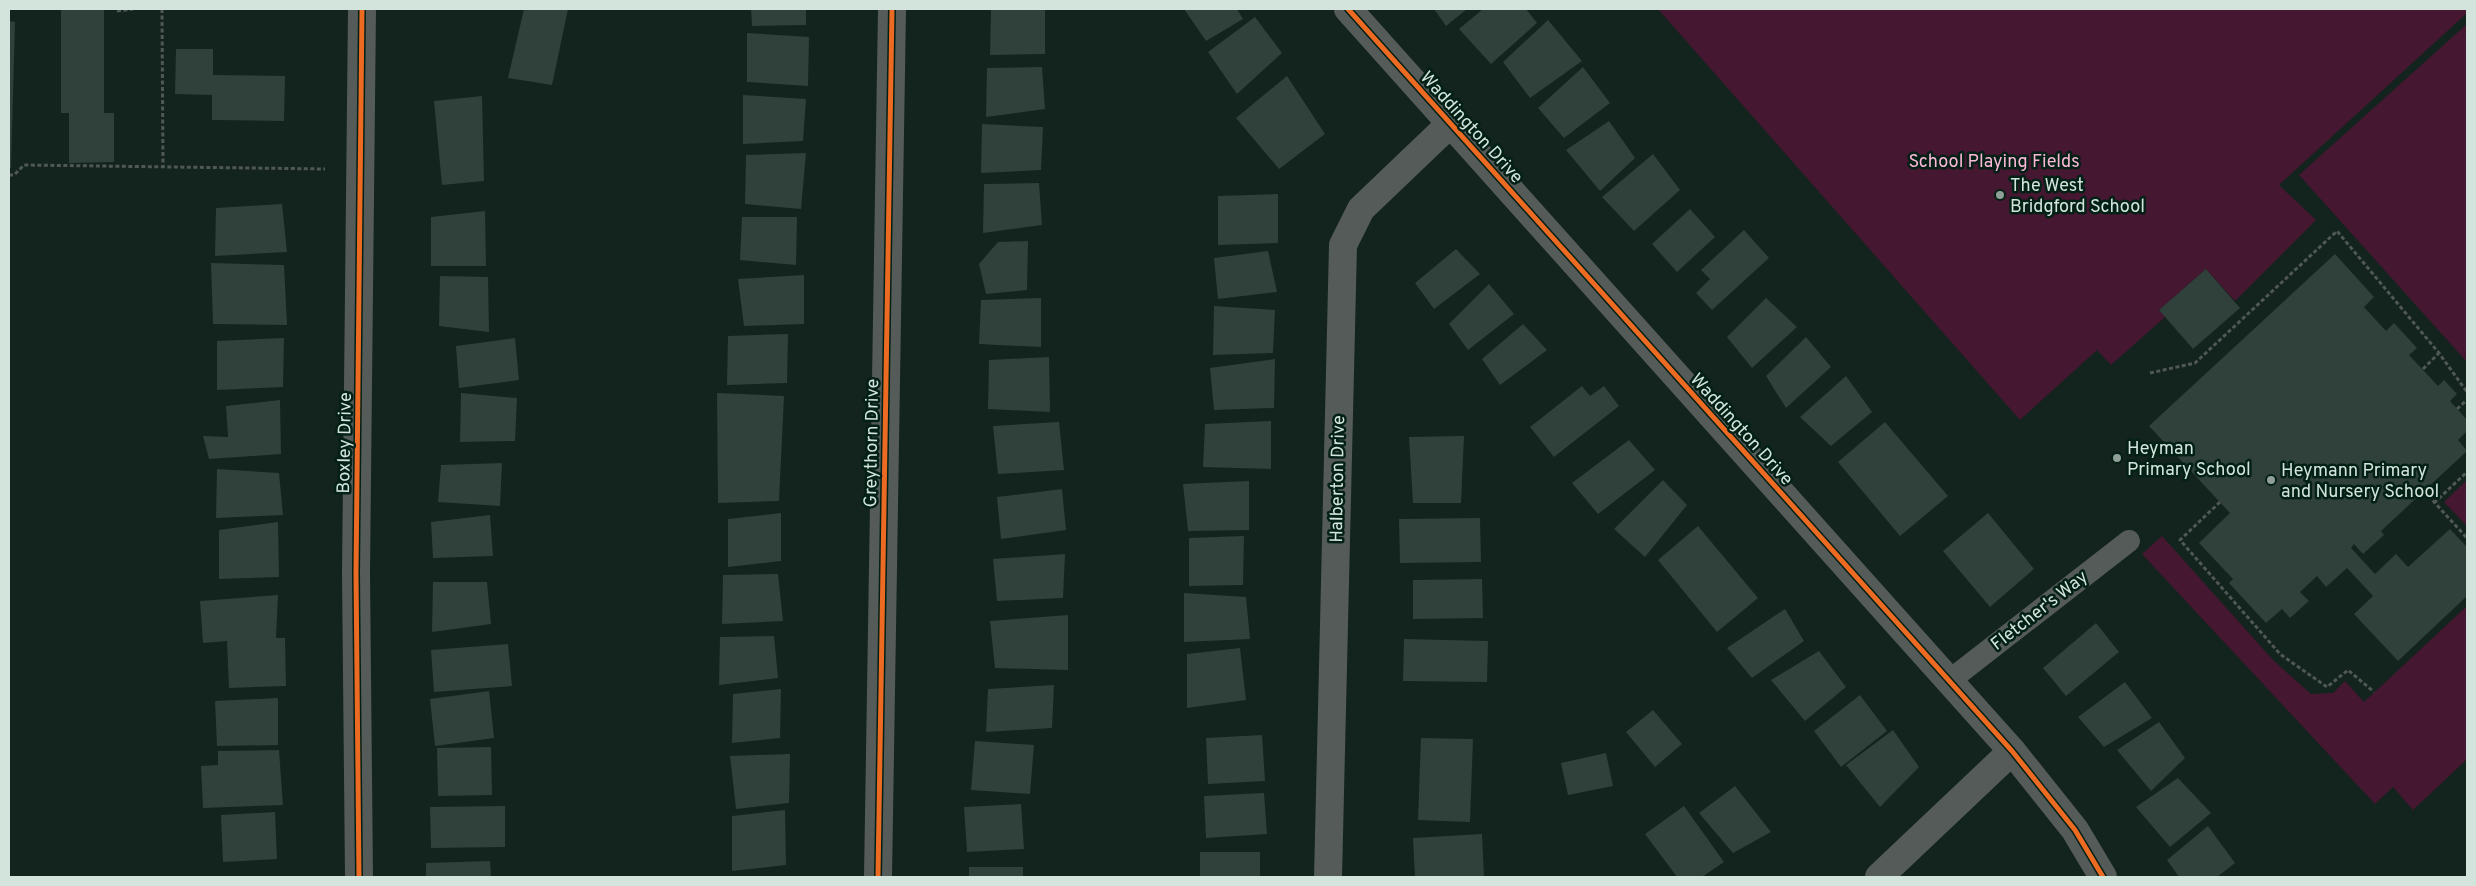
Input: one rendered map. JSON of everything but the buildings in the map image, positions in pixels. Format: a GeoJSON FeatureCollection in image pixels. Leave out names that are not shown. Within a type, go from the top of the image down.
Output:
{"type":"FeatureCollection","features":[{"type":"Feature","properties":{"kind":"street","name":"Boxley Drive"},"geometry":{"type":"LineString","coordinates":[[359,877],[356,573],[362,9]]}},
{"type":"Feature","properties":{"kind":"street","name":"Greythorn Drive"},"geometry":{"type":"LineString","coordinates":[[878,877],[892,9]]}},
{"type":"Feature","properties":{"kind":"street","name":"Waddington Drive"},"geometry":{"type":"LineString","coordinates":[[1348,9],[2012,751],[2075,830],[2103,877]]}},
{"type":"Feature","properties":{"kind":"street","name":"Halberton Drive"},"geometry":{"type":"LineString","coordinates":[[1328,877],[1343,245],[1362,209],[1451,124]]}},
{"type":"Feature","properties":{"kind":"street"},"geometry":{"type":"LineString","coordinates":[[1879,877],[2012,751]]}},
{"type":"Feature","properties":{"kind":"lane","name":"Fletcher's Way"},"geometry":{"type":"LineString","coordinates":[[1949,681],[2129,541]]}},
{"type":"Feature","properties":{"kind":"path"},"geometry":{"type":"LineString","coordinates":[[117,11],[133,9]]}},
{"type":"Feature","properties":{"kind":"path"},"geometry":{"type":"LineString","coordinates":[[162,9],[163,167]]}},
{"type":"Feature","properties":{"kind":"path"},"geometry":{"type":"LineString","coordinates":[[9,175],[14,175],[24,165],[360,170]]}},
{"type":"Feature","properties":{"kind":"path"},"geometry":{"type":"LineString","coordinates":[[2150,373],[2195,363],[2337,231],[2439,353],[2467,392]]}},
{"type":"Feature","properties":{"kind":"path"},"geometry":{"type":"LineString","coordinates":[[2423,369],[2439,353]]}},
{"type":"Feature","properties":{"kind":"path"},"geometry":{"type":"LineString","coordinates":[[2457,409],[2467,400]]}},
{"type":"Feature","properties":{"kind":"path"},"geometry":{"type":"LineString","coordinates":[[2434,503],[2467,472]]}},
{"type":"Feature","properties":{"kind":"path"},"geometry":{"type":"LineString","coordinates":[[2424,491],[2467,538]]}},
{"type":"Feature","properties":{"kind":"path"},"geometry":{"type":"LineString","coordinates":[[2220,502],[2180,540],[2280,654],[2327,687],[2348,670],[2374,692]]}},
{"type":"Feature","properties":{"kind":"green space","name":"School Playing Fields"},"geometry":{"type":"Polygon","coordinates":[[[1658,9],[2467,9],[2467,13],[2279,185],[2316,220],[2235,301],[2206,269],[2159,310],[2165,317],[2111,365],[2097,350],[2020,420],[1658,9]]]}},
{"type":"Feature","properties":{"kind":"green space"},"geometry":{"type":"Polygon","coordinates":[[[2467,24],[2467,362],[2299,175],[2467,24]]]}},
{"type":"Feature","properties":{"kind":"green space"},"geometry":{"type":"Polygon","coordinates":[[[2467,480],[2467,526],[2444,502],[2467,480]]]}},
{"type":"Feature","properties":{"kind":"green space"},"geometry":{"type":"Polygon","coordinates":[[[2162,536],[2273,660],[2311,694],[2333,693],[2345,681],[2364,702],[2467,606],[2467,759],[2413,810],[2393,787],[2375,804],[2142,554],[2162,536]]]}},
{"type":"Feature","properties":{"kind":"cycle path"},"geometry":{"type":"LineString","coordinates":[[359,877],[356,573],[362,9]]}},
{"type":"Feature","properties":{"kind":"cycle path"},"geometry":{"type":"LineString","coordinates":[[878,877],[892,9]]}},
{"type":"Feature","properties":{"kind":"cycle path"},"geometry":{"type":"LineString","coordinates":[[1348,9],[2012,751],[2075,830],[2103,877]]}},
{"type":"Feature","properties":{"kind":"place","name":"The West Bridgford School"},"geometry":{"type":"Point","coordinates":[2000,195]}},
{"type":"Feature","properties":{"kind":"place","name":"Heyman Primary School"},"geometry":{"type":"Point","coordinates":[2117,458]}},
{"type":"Feature","properties":{"kind":"place","name":"Heymann Primary and Nursery School"},"geometry":{"type":"Point","coordinates":[2271,480]}}]}
